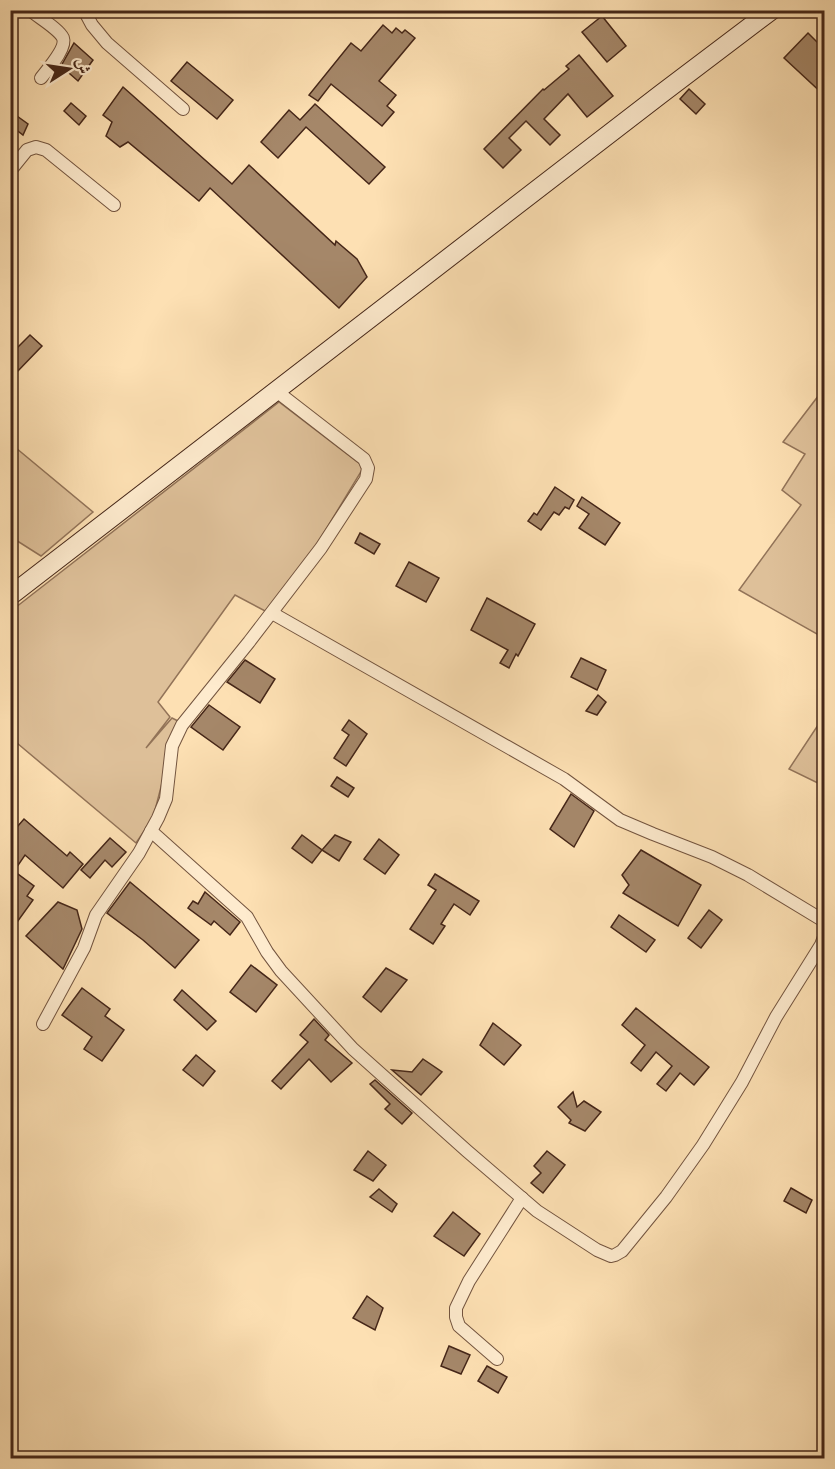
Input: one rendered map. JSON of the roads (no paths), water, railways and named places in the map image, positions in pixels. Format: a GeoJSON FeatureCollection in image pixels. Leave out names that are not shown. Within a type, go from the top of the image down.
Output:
{"type":"FeatureCollection","features":[{"type":"Feature","properties":{"kind":"street"},"geometry":{"type":"LineString","coordinates":[[30,10],[63,38],[60,52],[41,78]]}},
{"type":"Feature","properties":{"kind":"street"},"geometry":{"type":"LineString","coordinates":[[84,10],[92,25],[107,43],[183,109]]}},
{"type":"Feature","properties":{"kind":"street"},"geometry":{"type":"LineString","coordinates":[[10,596],[661,93],[772,10]]}},
{"type":"Feature","properties":{"kind":"street"},"geometry":{"type":"LineString","coordinates":[[10,171],[27,150],[36,147],[46,150],[114,205]]}},
{"type":"Feature","properties":{"kind":"street"},"geometry":{"type":"LineString","coordinates":[[43,1023],[84,948],[96,915],[139,853],[166,799],[172,746],[182,725],[321,548],[366,479],[368,468],[364,459],[275,390]]}},
{"type":"Feature","properties":{"kind":"street"},"geometry":{"type":"LineString","coordinates":[[272,613],[564,779],[620,820],[712,857],[748,875],[825,921]]}},
{"type":"Feature","properties":{"kind":"street"},"geometry":{"type":"LineString","coordinates":[[151,831],[247,917],[281,971],[353,1049],[537,1211],[597,1250],[611,1256],[622,1251],[666,1197],[703,1145],[742,1083],[776,1017],[825,937]]}},
{"type":"Feature","properties":{"kind":"street"},"geometry":{"type":"LineString","coordinates":[[496,1359],[459,1326],[456,1308],[469,1281],[522,1198]]}}]}
